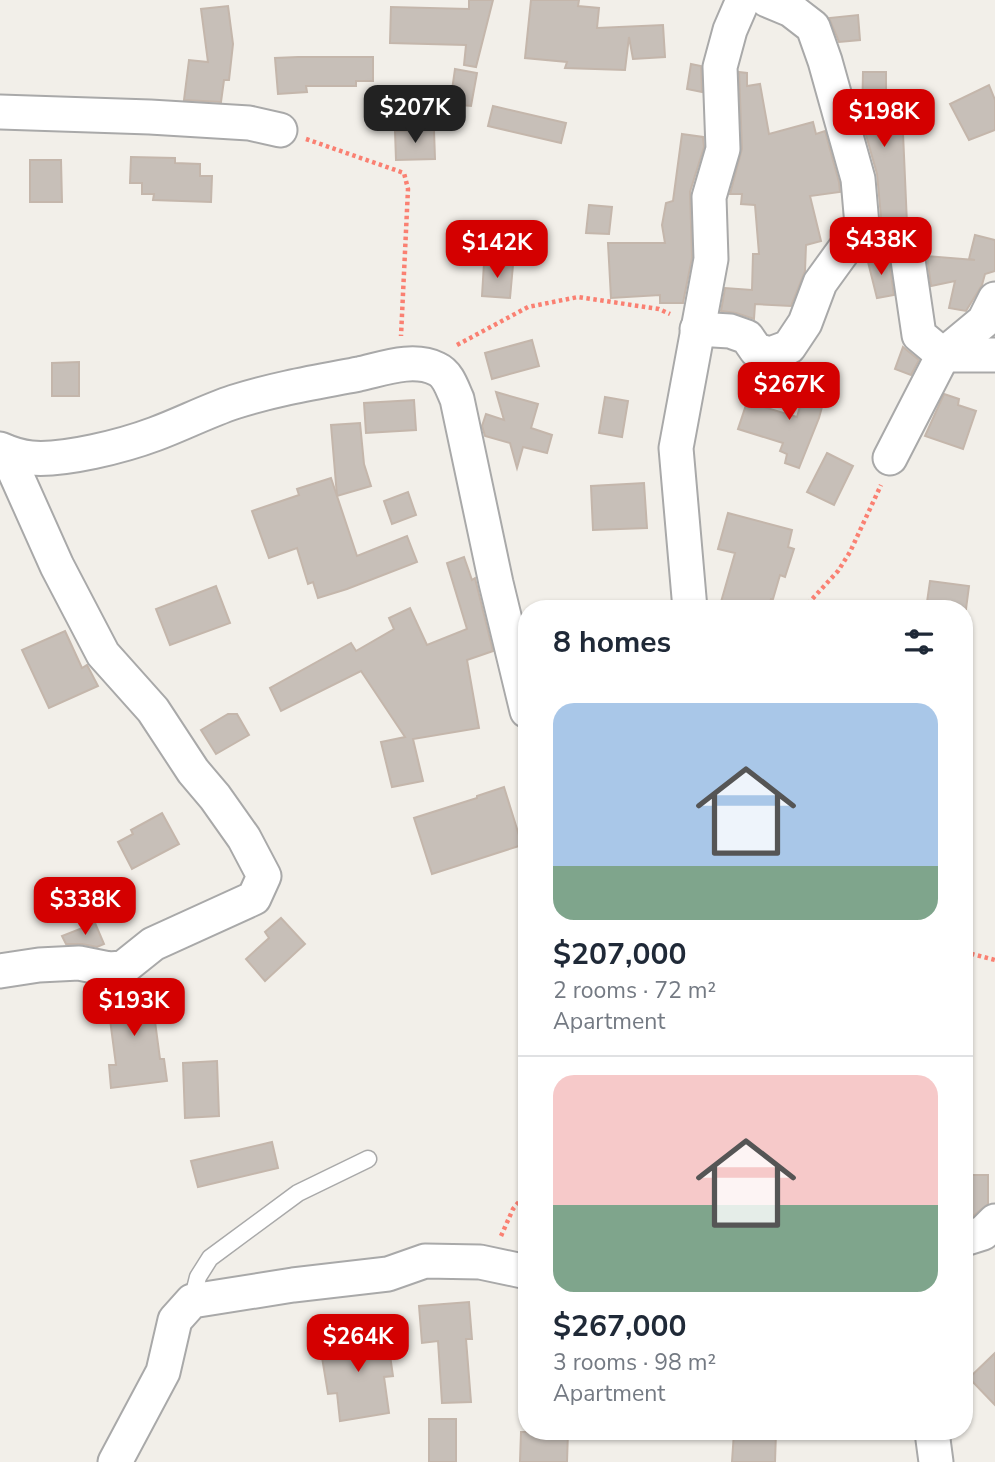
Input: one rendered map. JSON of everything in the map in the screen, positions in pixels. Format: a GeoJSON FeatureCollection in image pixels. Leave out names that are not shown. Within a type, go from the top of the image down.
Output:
{"type":"FeatureCollection","features":[{"type":"Feature","properties":{"kind":"street"},"geometry":{"type":"LineString","coordinates":[[689,600],[676,447],[711,259],[709,197],[723,149],[720,67],[730,30],[743,0]]}},
{"type":"Feature","properties":{"kind":"street"},"geometry":{"type":"LineString","coordinates":[[767,0],[791,10],[813,27],[858,179],[862,225],[876,241],[897,240],[907,253],[919,335],[943,355],[995,355]]}},
{"type":"Feature","properties":{"kind":"street"},"geometry":{"type":"LineString","coordinates":[[0,111],[249,123],[280,130]]}},
{"type":"Feature","properties":{"kind":"street"},"geometry":{"type":"LineString","coordinates":[[697,329],[730,331],[747,337],[755,350],[770,354],[789,348],[805,323],[820,283],[862,225]]}},
{"type":"Feature","properties":{"kind":"street"},"geometry":{"type":"LineString","coordinates":[[890,458],[943,355],[984,321],[995,299]]}},
{"type":"Feature","properties":{"kind":"street"},"geometry":{"type":"LineString","coordinates":[[3,450],[30,458],[71,455],[155,434],[196,416],[270,392],[411,365],[439,370],[449,382],[457,399],[518,674]]}},
{"type":"Feature","properties":{"kind":"street"},"geometry":{"type":"LineString","coordinates":[[0,971],[79,963],[108,969],[123,968],[153,944],[254,898],[264,876],[244,838],[193,771],[153,710],[103,654],[57,566],[3,450]]}},
{"type":"Feature","properties":{"kind":"street"},"geometry":{"type":"LineString","coordinates":[[973,1236],[983,1233],[995,1221]]}},
{"type":"Feature","properties":{"kind":"street"},"geometry":{"type":"LineString","coordinates":[[115,1462],[163,1372],[175,1320],[192,1301],[388,1274],[425,1261],[480,1262],[518,1270]]}},
{"type":"Feature","properties":{"kind":"street"},"geometry":{"type":"LineString","coordinates":[[933,1440],[936,1462]]}},
{"type":"Feature","properties":{"kind":"lane"},"geometry":{"type":"LineString","coordinates":[[192,1301],[198,1277],[210,1258],[298,1193],[369,1159]]}},
{"type":"Feature","properties":{"kind":"path"},"geometry":{"type":"LineString","coordinates":[[280,130],[404,173],[408,189],[411,365],[528,307],[578,297],[659,309],[697,329]]}},
{"type":"Feature","properties":{"kind":"path"},"geometry":{"type":"LineString","coordinates":[[811,600],[838,571],[850,552],[883,481],[890,458]]}},
{"type":"Feature","properties":{"kind":"path"},"geometry":{"type":"LineString","coordinates":[[973,956],[995,960]]}},
{"type":"Feature","properties":{"kind":"path"},"geometry":{"type":"LineString","coordinates":[[480,1262],[492,1256],[518,1203]]}},
{"type":"Feature","properties":{"kind":"building"},"geometry":{"type":"Polygon","coordinates":[[[469,0],[493,0],[476,67],[464,65],[466,45],[390,43],[391,7],[469,9],[469,0]]]}},
{"type":"Feature","properties":{"kind":"building"},"geometry":{"type":"Polygon","coordinates":[[[531,0],[579,0],[578,6],[599,8],[597,28],[663,25],[665,57],[633,59],[629,37],[625,70],[565,68],[567,62],[525,58],[531,0]]]}},
{"type":"Feature","properties":{"kind":"building"},"geometry":{"type":"Polygon","coordinates":[[[228,6],[233,44],[229,80],[224,80],[221,102],[184,100],[189,60],[208,62],[201,9],[228,6]]]}},
{"type":"Feature","properties":{"kind":"building"},"geometry":{"type":"Polygon","coordinates":[[[858,15],[860,40],[839,42],[829,18],[858,15]]]}},
{"type":"Feature","properties":{"kind":"building"},"geometry":{"type":"Polygon","coordinates":[[[373,57],[373,81],[356,81],[356,86],[306,86],[307,92],[278,94],[275,58],[373,57]]]}},
{"type":"Feature","properties":{"kind":"building"},"geometry":{"type":"Polygon","coordinates":[[[691,64],[701,66],[702,92],[687,89],[691,64]]]}},
{"type":"Feature","properties":{"kind":"building"},"geometry":{"type":"Polygon","coordinates":[[[455,69],[477,73],[471,106],[450,104],[455,69]]]}},
{"type":"Feature","properties":{"kind":"building"},"geometry":{"type":"Polygon","coordinates":[[[739,72],[747,73],[747,86],[760,84],[769,134],[813,122],[816,134],[825,131],[840,192],[810,196],[821,241],[806,245],[805,271],[791,306],[755,304],[754,319],[721,311],[725,288],[752,290],[753,254],[759,254],[755,205],[741,204],[742,194],[730,194],[742,149],[739,72]]]}},
{"type":"Feature","properties":{"kind":"building"},"geometry":{"type":"Polygon","coordinates":[[[863,72],[886,72],[886,135],[903,133],[907,224],[884,221],[881,217],[877,174],[862,121],[863,72]]]}},
{"type":"Feature","properties":{"kind":"building"},"geometry":{"type":"Polygon","coordinates":[[[989,85],[995,100],[995,130],[969,140],[950,104],[989,85]]]}},
{"type":"Feature","properties":{"kind":"building"},"geometry":{"type":"Polygon","coordinates":[[[493,106],[566,123],[561,143],[488,126],[493,106]]]}},
{"type":"Feature","properties":{"kind":"building"},"geometry":{"type":"Polygon","coordinates":[[[434,130],[435,159],[396,160],[395,131],[434,130]]]}},
{"type":"Feature","properties":{"kind":"building"},"geometry":{"type":"Polygon","coordinates":[[[682,134],[703,137],[704,147],[690,192],[692,258],[683,303],[660,303],[660,295],[611,298],[608,243],[665,243],[662,225],[666,203],[673,201],[682,134]]]}},
{"type":"Feature","properties":{"kind":"building"},"geometry":{"type":"Polygon","coordinates":[[[131,157],[175,158],[175,163],[200,164],[200,176],[212,176],[211,202],[153,200],[154,194],[142,194],[142,183],[130,183],[131,157]]]}},
{"type":"Feature","properties":{"kind":"building"},"geometry":{"type":"Polygon","coordinates":[[[30,160],[61,160],[62,202],[30,202],[30,160]]]}},
{"type":"Feature","properties":{"kind":"building"},"geometry":{"type":"Polygon","coordinates":[[[589,205],[612,207],[609,234],[586,233],[589,205]]]}},
{"type":"Feature","properties":{"kind":"building"},"geometry":{"type":"Polygon","coordinates":[[[975,235],[995,240],[995,271],[985,274],[982,285],[966,311],[949,308],[955,281],[931,286],[927,256],[975,260],[969,259],[975,235]]]}},
{"type":"Feature","properties":{"kind":"building"},"geometry":{"type":"Polygon","coordinates":[[[867,258],[889,261],[894,295],[877,298],[867,258]]]}},
{"type":"Feature","properties":{"kind":"building"},"geometry":{"type":"Polygon","coordinates":[[[484,263],[513,265],[510,298],[482,296],[484,263]]]}},
{"type":"Feature","properties":{"kind":"building"},"geometry":{"type":"Polygon","coordinates":[[[532,340],[539,366],[492,379],[485,353],[532,340]]]}},
{"type":"Feature","properties":{"kind":"building"},"geometry":{"type":"Polygon","coordinates":[[[903,347],[919,360],[911,375],[895,369],[903,347]]]}},
{"type":"Feature","properties":{"kind":"building"},"geometry":{"type":"Polygon","coordinates":[[[79,362],[79,396],[52,396],[52,363],[79,362]]]}},
{"type":"Feature","properties":{"kind":"building"},"geometry":{"type":"Polygon","coordinates":[[[809,375],[829,381],[819,418],[799,468],[785,463],[787,454],[780,451],[783,443],[738,429],[747,402],[797,417],[809,375]]]}},
{"type":"Feature","properties":{"kind":"building"},"geometry":{"type":"Polygon","coordinates":[[[496,392],[538,404],[531,428],[552,435],[547,453],[523,447],[517,468],[510,443],[485,436],[482,426],[486,414],[504,420],[496,392]]]}},
{"type":"Feature","properties":{"kind":"building"},"geometry":{"type":"Polygon","coordinates":[[[944,394],[959,399],[958,405],[976,411],[963,449],[925,436],[944,394]]]}},
{"type":"Feature","properties":{"kind":"building"},"geometry":{"type":"Polygon","coordinates":[[[605,397],[628,401],[622,437],[599,433],[605,397]]]}},
{"type":"Feature","properties":{"kind":"building"},"geometry":{"type":"Polygon","coordinates":[[[414,400],[416,430],[366,433],[364,403],[414,400]]]}},
{"type":"Feature","properties":{"kind":"building"},"geometry":{"type":"Polygon","coordinates":[[[360,423],[364,464],[371,486],[337,496],[331,425],[360,423]]]}},
{"type":"Feature","properties":{"kind":"building"},"geometry":{"type":"Polygon","coordinates":[[[827,453],[853,466],[834,505],[807,492],[827,453]]]}},
{"type":"Feature","properties":{"kind":"building"},"geometry":{"type":"Polygon","coordinates":[[[331,478],[357,556],[407,536],[417,562],[318,598],[313,582],[308,584],[297,548],[269,558],[252,511],[299,495],[297,489],[331,478]]]}},
{"type":"Feature","properties":{"kind":"building"},"geometry":{"type":"Polygon","coordinates":[[[644,483],[647,528],[593,530],[591,486],[644,483]]]}},
{"type":"Feature","properties":{"kind":"building"},"geometry":{"type":"Polygon","coordinates":[[[408,492],[416,515],[392,524],[384,501],[408,492]]]}},
{"type":"Feature","properties":{"kind":"building"},"geometry":{"type":"Polygon","coordinates":[[[728,513],[792,530],[788,547],[794,549],[785,577],[780,575],[771,600],[722,600],[735,553],[718,549],[728,513]]]}},
{"type":"Feature","properties":{"kind":"building"},"geometry":{"type":"Polygon","coordinates":[[[464,557],[472,580],[475,578],[493,651],[467,660],[479,728],[413,739],[423,781],[392,787],[381,742],[405,737],[361,671],[281,711],[270,688],[351,643],[356,651],[394,629],[389,618],[410,608],[427,645],[467,629],[447,563],[464,557]]]}},
{"type":"Feature","properties":{"kind":"building"},"geometry":{"type":"Polygon","coordinates":[[[930,581],[969,586],[967,600],[927,600],[930,581]]]}},
{"type":"Feature","properties":{"kind":"building"},"geometry":{"type":"Polygon","coordinates":[[[216,586],[230,623],[170,645],[156,609],[216,586]]]}},
{"type":"Feature","properties":{"kind":"building"},"geometry":{"type":"Polygon","coordinates":[[[65,631],[82,668],[87,665],[98,686],[49,708],[22,650],[65,631]]]}},
{"type":"Feature","properties":{"kind":"building"},"geometry":{"type":"Polygon","coordinates":[[[228,714],[237,714],[249,735],[216,754],[201,730],[228,714]]]}},
{"type":"Feature","properties":{"kind":"building"},"geometry":{"type":"Polygon","coordinates":[[[504,787],[518,832],[518,846],[432,874],[414,818],[504,787]]]}},
{"type":"Feature","properties":{"kind":"building"},"geometry":{"type":"Polygon","coordinates":[[[162,813],[179,844],[132,869],[118,842],[133,834],[131,830],[162,813]]]}},
{"type":"Feature","properties":{"kind":"building"},"geometry":{"type":"Polygon","coordinates":[[[281,918],[305,944],[265,981],[246,959],[269,938],[265,932],[281,918]]]}},
{"type":"Feature","properties":{"kind":"building"},"geometry":{"type":"Polygon","coordinates":[[[95,923],[104,944],[97,947],[66,944],[62,936],[95,923]]]}},
{"type":"Feature","properties":{"kind":"building"},"geometry":{"type":"Polygon","coordinates":[[[150,984],[160,1059],[164,1059],[167,1081],[111,1088],[109,1065],[116,1065],[106,989],[150,984]]]}},
{"type":"Feature","properties":{"kind":"building"},"geometry":{"type":"Polygon","coordinates":[[[217,1061],[219,1116],[185,1118],[183,1063],[217,1061]]]}},
{"type":"Feature","properties":{"kind":"building"},"geometry":{"type":"Polygon","coordinates":[[[272,1142],[278,1168],[198,1187],[191,1161],[272,1142]]]}},
{"type":"Feature","properties":{"kind":"building"},"geometry":{"type":"Polygon","coordinates":[[[973,1175],[988,1175],[988,1204],[973,1216],[973,1175]]]}},
{"type":"Feature","properties":{"kind":"building"},"geometry":{"type":"Polygon","coordinates":[[[469,1302],[472,1339],[466,1339],[471,1402],[442,1403],[438,1341],[422,1343],[419,1306],[469,1302]]]}},
{"type":"Feature","properties":{"kind":"building"},"geometry":{"type":"Polygon","coordinates":[[[348,1334],[349,1340],[387,1334],[393,1376],[384,1377],[389,1413],[340,1421],[337,1393],[328,1394],[319,1339],[348,1334]]]}},
{"type":"Feature","properties":{"kind":"building"},"geometry":{"type":"Polygon","coordinates":[[[995,1353],[995,1405],[973,1382],[973,1374],[995,1353]]]}},
{"type":"Feature","properties":{"kind":"building"},"geometry":{"type":"Polygon","coordinates":[[[429,1419],[456,1419],[456,1462],[429,1462],[429,1419]]]}},
{"type":"Feature","properties":{"kind":"building"},"geometry":{"type":"Polygon","coordinates":[[[521,1440],[568,1440],[567,1462],[520,1462],[521,1440]]]}},
{"type":"Feature","properties":{"kind":"building"},"geometry":{"type":"Polygon","coordinates":[[[733,1440],[776,1440],[775,1462],[732,1462],[733,1440]]]}}]}
